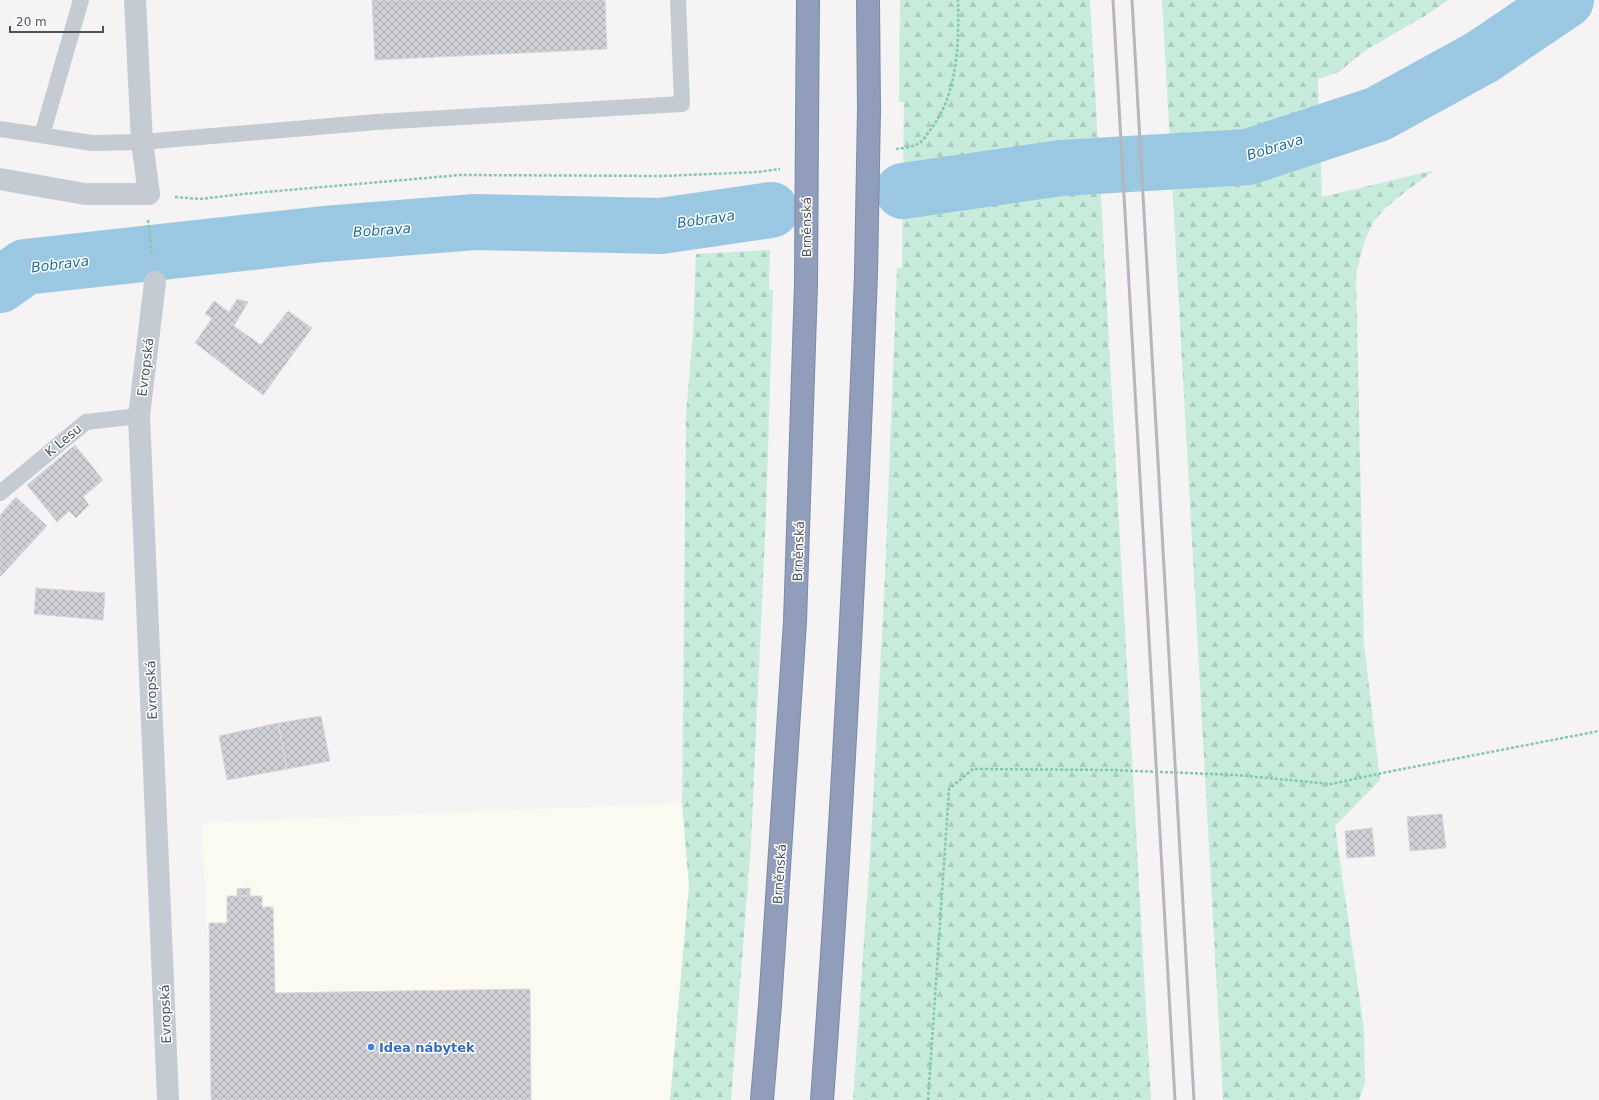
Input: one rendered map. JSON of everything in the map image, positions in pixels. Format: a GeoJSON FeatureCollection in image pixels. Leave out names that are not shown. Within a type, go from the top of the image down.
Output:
{"type":"FeatureCollection","features":[{"type":"Feature","properties":{"kind":"highway","name":"Brněnská"},"geometry":{"type":"LineString","coordinates":[[762,1100],[796,622],[806,284],[808,0]]}},
{"type":"Feature","properties":{"kind":"highway"},"geometry":{"type":"LineString","coordinates":[[822,1100],[851,653],[859,483],[866,274],[869,110],[868,0]]}},
{"type":"Feature","properties":{"kind":"street"},"geometry":{"type":"LineString","coordinates":[[0,179],[85,194],[149,194],[142,142],[135,0]]}},
{"type":"Feature","properties":{"kind":"street","name":"Evropská"},"geometry":{"type":"LineString","coordinates":[[155,282],[139,416],[168,1100]]}},
{"type":"Feature","properties":{"kind":"lane"},"geometry":{"type":"LineString","coordinates":[[42,136],[81,0]]}},
{"type":"Feature","properties":{"kind":"lane"},"geometry":{"type":"LineString","coordinates":[[0,129],[92,143],[142,142],[376,122],[682,104],[678,0]]}},
{"type":"Feature","properties":{"kind":"lane","name":"K Lesu"},"geometry":{"type":"LineString","coordinates":[[0,493],[86,422],[139,416]]}},
{"type":"Feature","properties":{"kind":"path"},"geometry":{"type":"LineString","coordinates":[[895,149],[920,143],[937,120],[949,95],[959,36],[958,0]]}},
{"type":"Feature","properties":{"kind":"path"},"geometry":{"type":"LineString","coordinates":[[149,194],[200,199],[460,175],[663,176],[758,172],[787,168]]}},
{"type":"Feature","properties":{"kind":"path"},"geometry":{"type":"LineString","coordinates":[[148,221],[155,282]]}},
{"type":"Feature","properties":{"kind":"path"},"geometry":{"type":"LineString","coordinates":[[928,1100],[949,789],[973,769],[1127,770],[1236,775],[1331,784],[1599,731]]}},
{"type":"Feature","properties":{"kind":"shaded area"},"geometry":{"type":"Polygon","coordinates":[[[682,803],[689,886],[670,1100],[215,1100],[202,823],[682,803]]]}},
{"type":"Feature","properties":{"kind":"green space"},"geometry":{"type":"Polygon","coordinates":[[[900,0],[1090,0],[1151,1100],[853,1100],[871,840],[885,575],[897,268],[902,268],[904,102],[899,102],[900,0]]]}},
{"type":"Feature","properties":{"kind":"green space"},"geometry":{"type":"Polygon","coordinates":[[[1162,0],[1448,0],[1428,14],[1363,52],[1339,72],[1318,79],[1322,197],[1435,170],[1391,203],[1377,218],[1372,225],[1362,249],[1356,275],[1364,644],[1380,780],[1335,826],[1364,1029],[1365,1083],[1359,1100],[1223,1100],[1162,0]]]}},
{"type":"Feature","properties":{"kind":"green space"},"geometry":{"type":"Polygon","coordinates":[[[770,250],[769,289],[773,290],[766,514],[751,844],[731,1100],[670,1100],[689,886],[682,803],[686,415],[693,332],[696,254],[770,250]]]}},
{"type":"Feature","properties":{"kind":"building"},"geometry":{"type":"Polygon","coordinates":[[[372,0],[605,0],[607,49],[375,60],[372,0]]]}},
{"type":"Feature","properties":{"kind":"building"},"geometry":{"type":"Polygon","coordinates":[[[237,299],[248,302],[234,326],[261,345],[288,311],[312,328],[263,395],[195,343],[212,318],[205,314],[214,301],[229,312],[237,299]]]}},
{"type":"Feature","properties":{"kind":"building"},"geometry":{"type":"Polygon","coordinates":[[[75,445],[103,480],[83,497],[89,505],[76,518],[69,511],[57,522],[27,485],[75,445]]]}},
{"type":"Feature","properties":{"kind":"building"},"geometry":{"type":"Polygon","coordinates":[[[16,497],[47,526],[0,577],[0,515],[16,497]]]}},
{"type":"Feature","properties":{"kind":"building"},"geometry":{"type":"Polygon","coordinates":[[[36,588],[105,593],[103,620],[34,614],[36,588]]]}},
{"type":"Feature","properties":{"kind":"building"},"geometry":{"type":"Polygon","coordinates":[[[321,716],[330,761],[287,769],[278,723],[321,716]]]}},
{"type":"Feature","properties":{"kind":"building"},"geometry":{"type":"Polygon","coordinates":[[[278,723],[287,769],[227,780],[219,736],[278,723]]]}},
{"type":"Feature","properties":{"kind":"building"},"geometry":{"type":"Polygon","coordinates":[[[1442,814],[1446,848],[1410,851],[1407,817],[1442,814]]]}},
{"type":"Feature","properties":{"kind":"building"},"geometry":{"type":"Polygon","coordinates":[[[1372,828],[1375,856],[1347,858],[1345,831],[1372,828]]]}},
{"type":"Feature","properties":{"kind":"building"},"geometry":{"type":"Polygon","coordinates":[[[250,888],[250,896],[237,896],[237,889],[250,888]]]}},
{"type":"Feature","properties":{"kind":"building","name":"Idea nábytek"},"geometry":{"type":"Polygon","coordinates":[[[227,896],[262,896],[262,907],[273,907],[275,993],[530,989],[531,1100],[211,1100],[209,923],[227,923],[227,896]]]}},
{"type":"Feature","properties":{"kind":"waterway","name":"Bobrava"},"geometry":{"type":"LineString","coordinates":[[903,191],[1061,168],[1248,157],[1378,114],[1482,57],[1566,0]]}},
{"type":"Feature","properties":{"kind":"waterway","name":"Bobrava"},"geometry":{"type":"LineString","coordinates":[[0,285],[25,267],[324,234],[475,222],[661,226],[771,210]]}},
{"type":"Feature","properties":{"kind":"railway"},"geometry":{"type":"LineString","coordinates":[[1113,0],[1175,1100]]}},
{"type":"Feature","properties":{"kind":"railway"},"geometry":{"type":"LineString","coordinates":[[1132,0],[1194,1100]]}},
{"type":"Feature","properties":{"kind":"place","name":"Idea nábytek"},"geometry":{"type":"Point","coordinates":[371,1047]}}]}
